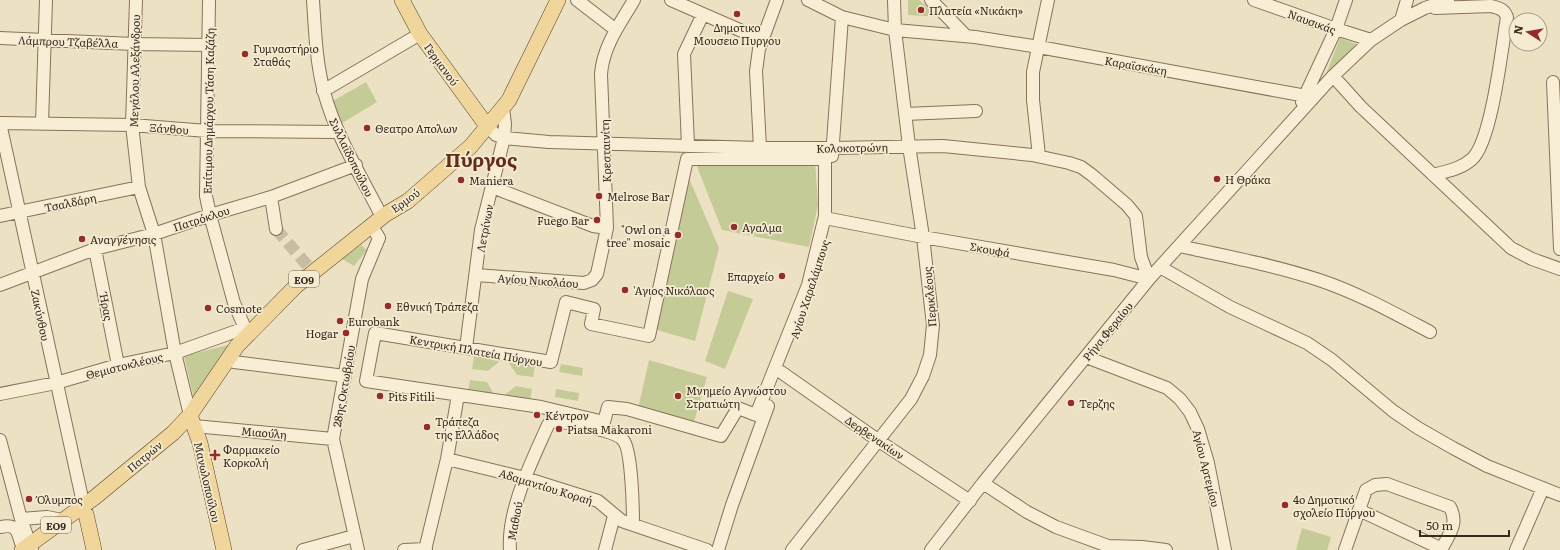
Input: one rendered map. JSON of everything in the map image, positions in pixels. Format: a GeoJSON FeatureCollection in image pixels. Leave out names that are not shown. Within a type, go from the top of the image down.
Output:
{"type":"FeatureCollection","features":[{"type":"Feature","properties":{"kind":"main road","name":"Ερμού"},"geometry":{"type":"LineString","coordinates":[[379,219],[408,201],[471,146],[503,108],[509,100],[558,0]]}},
{"type":"Feature","properties":{"kind":"main road","name":"Γερμανού"},"geometry":{"type":"LineString","coordinates":[[405,1],[420,34],[487,126]]}},
{"type":"Feature","properties":{"kind":"main road","name":"Πατρών"},"geometry":{"type":"LineString","coordinates":[[192,421],[237,346],[246,334],[296,286],[379,219]]}},
{"type":"Feature","properties":{"kind":"main road","name":"Πατρών"},"geometry":{"type":"LineString","coordinates":[[27,549],[131,476],[192,421],[234,362],[241,349],[246,334]]}},
{"type":"Feature","properties":{"kind":"main road","name":"Μανωλοπούλου"},"geometry":{"type":"LineString","coordinates":[[192,421],[200,443],[224,550]]}},
{"type":"Feature","properties":{"kind":"main road","name":"Πατρών"},"geometry":{"type":"LineString","coordinates":[[27,549],[62,520],[84,510]]}},
{"type":"Feature","properties":{"kind":"main road"},"geometry":{"type":"LineString","coordinates":[[84,510],[94,550]]}},
{"type":"Feature","properties":{"kind":"street"},"geometry":{"type":"LineString","coordinates":[[42,123],[46,0]]}},
{"type":"Feature","properties":{"kind":"street","name":"Μεγάλου Αλεξάνδρου"},"geometry":{"type":"LineString","coordinates":[[136,0],[132,125],[140,187],[154,234],[175,353],[192,421]]}},
{"type":"Feature","properties":{"kind":"street","name":"Επίτιμου Δημάρχου Τάση Καζάζη"},"geometry":{"type":"LineString","coordinates":[[209,0],[206,196],[234,303],[246,334]]}},
{"type":"Feature","properties":{"kind":"street","name":"Συλλαϊδοπούλου"},"geometry":{"type":"LineString","coordinates":[[313,0],[318,62],[324,91],[338,132],[356,166],[379,219]]}},
{"type":"Feature","properties":{"kind":"street"},"geometry":{"type":"LineString","coordinates":[[577,0],[616,30]]}},
{"type":"Feature","properties":{"kind":"street","name":"Κρεσταινίτη"},"geometry":{"type":"LineString","coordinates":[[597,274],[607,228],[605,144],[601,74],[602,59],[616,30],[634,0]]}},
{"type":"Feature","properties":{"kind":"street"},"geometry":{"type":"LineString","coordinates":[[671,0],[758,38]]}},
{"type":"Feature","properties":{"kind":"street"},"geometry":{"type":"LineString","coordinates":[[760,148],[756,71],[759,49],[777,0]]}},
{"type":"Feature","properties":{"kind":"street","name":"Καραϊσκάκη"},"geometry":{"type":"LineString","coordinates":[[808,0],[842,17],[895,30],[966,36],[1039,47],[1306,96]]}},
{"type":"Feature","properties":{"kind":"street","name":"Περικλέους"},"geometry":{"type":"LineString","coordinates":[[792,550],[911,399],[930,355],[933,325],[923,237],[905,114],[895,30],[894,0]]}},
{"type":"Feature","properties":{"kind":"street"},"geometry":{"type":"LineString","coordinates":[[931,0],[966,36]]}},
{"type":"Feature","properties":{"kind":"street"},"geometry":{"type":"LineString","coordinates":[[1039,156],[1033,100],[1033,72],[1048,0]]}},
{"type":"Feature","properties":{"kind":"street","name":"Ναυσικάς"},"geometry":{"type":"LineString","coordinates":[[1254,0],[1336,30],[1371,40]]}},
{"type":"Feature","properties":{"kind":"street"},"geometry":{"type":"LineString","coordinates":[[1293,119],[1306,96],[1336,30],[1346,0]]}},
{"type":"Feature","properties":{"kind":"street"},"geometry":{"type":"LineString","coordinates":[[1401,20],[1407,0]]}},
{"type":"Feature","properties":{"kind":"street"},"geometry":{"type":"LineString","coordinates":[[1293,119],[1333,76],[1371,40],[1401,20],[1425,8],[1448,0]]}},
{"type":"Feature","properties":{"kind":"street"},"geometry":{"type":"LineString","coordinates":[[1425,8],[1492,6],[1500,9],[1507,17],[1492,109],[1482,142],[1474,157],[1461,167],[1433,175]]}},
{"type":"Feature","properties":{"kind":"street"},"geometry":{"type":"LineString","coordinates":[[688,146],[684,54],[703,14]]}},
{"type":"Feature","properties":{"kind":"street","name":"Αγίου Χαραλάμπους"},"geometry":{"type":"LineString","coordinates":[[718,550],[747,464],[802,317],[824,251],[830,220],[832,148],[842,17]]}},
{"type":"Feature","properties":{"kind":"street"},"geometry":{"type":"LineString","coordinates":[[324,91],[420,34]]}},
{"type":"Feature","properties":{"kind":"street","name":"Λάμπρου Τζαβέλλα"},"geometry":{"type":"LineString","coordinates":[[0,38],[134,44],[209,45]]}},
{"type":"Feature","properties":{"kind":"street"},"geometry":{"type":"LineString","coordinates":[[1333,76],[1361,107],[1511,248],[1532,259],[1560,269]]}},
{"type":"Feature","properties":{"kind":"street"},"geometry":{"type":"LineString","coordinates":[[1553,82],[1560,248]]}},
{"type":"Feature","properties":{"kind":"street","name":"Λετρίνων"},"geometry":{"type":"LineString","coordinates":[[466,348],[481,230],[504,138],[505,124],[503,108]]}},
{"type":"Feature","properties":{"kind":"street"},"geometry":{"type":"LineString","coordinates":[[905,114],[976,111]]}},
{"type":"Feature","properties":{"kind":"street","name":"Ρήγα Φεραίου"},"geometry":{"type":"LineString","coordinates":[[931,550],[983,483],[1149,279],[1293,119]]}},
{"type":"Feature","properties":{"kind":"street","name":"Ξάνθου"},"geometry":{"type":"LineString","coordinates":[[0,123],[132,125],[208,131],[338,132]]}},
{"type":"Feature","properties":{"kind":"street","name":"Ζακύνθου"},"geometry":{"type":"LineString","coordinates":[[0,123],[84,510]]}},
{"type":"Feature","properties":{"kind":"street","name":"Κολοκοτρώνη"},"geometry":{"type":"LineString","coordinates":[[487,126],[496,135],[504,138],[549,142],[760,148],[909,146],[967,148],[1039,156],[1081,167],[1127,205],[1136,216],[1141,257],[1149,279]]}},
{"type":"Feature","properties":{"kind":"street","name":"Κεντρική Πλατεία Πύργου"},"geometry":{"type":"LineString","coordinates":[[687,159],[825,159],[825,216],[808,285],[756,415],[738,408],[722,436],[627,409],[608,407],[604,422],[541,407],[366,381],[374,333],[466,348],[551,362],[566,302],[594,309],[591,324],[649,336],[687,159]]}},
{"type":"Feature","properties":{"kind":"street","name":"Πατρόκλου"},"geometry":{"type":"LineString","coordinates":[[0,285],[95,249],[154,234],[210,215],[271,197],[356,166]]}},
{"type":"Feature","properties":{"kind":"street","name":"Τσαλδάρη"},"geometry":{"type":"LineString","coordinates":[[0,216],[140,187]]}},
{"type":"Feature","properties":{"kind":"street"},"geometry":{"type":"LineString","coordinates":[[492,187],[593,226],[607,228]]}},
{"type":"Feature","properties":{"kind":"street"},"geometry":{"type":"LineString","coordinates":[[271,197],[276,229]]}},
{"type":"Feature","properties":{"kind":"street","name":"28ης Οκτωβρίου"},"geometry":{"type":"LineString","coordinates":[[358,550],[333,439],[362,279],[379,238],[379,219]]}},
{"type":"Feature","properties":{"kind":"street","name":"Σκουφά"},"geometry":{"type":"LineString","coordinates":[[830,220],[1114,270],[1149,279]]}},
{"type":"Feature","properties":{"kind":"street"},"geometry":{"type":"LineString","coordinates":[[1179,246],[1252,262],[1319,280],[1374,302],[1430,332]]}},
{"type":"Feature","properties":{"kind":"street","name":"Ήρας"},"geometry":{"type":"LineString","coordinates":[[95,249],[118,365]]}},
{"type":"Feature","properties":{"kind":"street"},"geometry":{"type":"LineString","coordinates":[[1160,267],[1230,307],[1307,343],[1332,360],[1393,411],[1452,448],[1487,466],[1560,495]]}},
{"type":"Feature","properties":{"kind":"street","name":"Αγίου Νικολάου"},"geometry":{"type":"LineString","coordinates":[[476,276],[584,283],[592,280],[597,274]]}},
{"type":"Feature","properties":{"kind":"street","name":"Θεμιστοκλέους"},"geometry":{"type":"LineString","coordinates":[[0,394],[56,383],[118,365],[175,353],[246,334]]}},
{"type":"Feature","properties":{"kind":"street","name":"Αγίου Αρτεμίου"},"geometry":{"type":"LineString","coordinates":[[1086,357],[1168,388],[1180,399],[1190,412],[1198,429],[1208,463],[1225,550]]}},
{"type":"Feature","properties":{"kind":"street"},"geometry":{"type":"LineString","coordinates":[[234,362],[345,376]]}},
{"type":"Feature","properties":{"kind":"street","name":"Δερβενακίων"},"geometry":{"type":"LineString","coordinates":[[781,372],[970,501]]}},
{"type":"Feature","properties":{"kind":"street"},"geometry":{"type":"LineString","coordinates":[[404,550],[426,550],[447,459],[458,394]]}},
{"type":"Feature","properties":{"kind":"street","name":"Μιαούλη"},"geometry":{"type":"LineString","coordinates":[[192,421],[333,439]]}},
{"type":"Feature","properties":{"kind":"street","name":"Μαθιού"},"geometry":{"type":"LineString","coordinates":[[510,550],[509,539],[513,516],[525,478],[548,425],[555,421],[605,431],[617,435],[624,440],[630,462],[633,525]]}},
{"type":"Feature","properties":{"kind":"street"},"geometry":{"type":"LineString","coordinates":[[0,440],[21,519],[27,549]]}},
{"type":"Feature","properties":{"kind":"street","name":"Αδαμαντίου Κοραή"},"geometry":{"type":"LineString","coordinates":[[447,459],[525,478],[598,501],[614,516],[622,521],[707,550]]}},
{"type":"Feature","properties":{"kind":"street"},"geometry":{"type":"LineString","coordinates":[[983,483],[1027,512],[1056,527],[1108,546],[1142,547],[1166,550]]}},
{"type":"Feature","properties":{"kind":"street"},"geometry":{"type":"LineString","coordinates":[[1345,550],[1359,510],[1366,490],[1375,485],[1386,484],[1450,507],[1454,515],[1453,528],[1442,550],[1359,510]]}},
{"type":"Feature","properties":{"kind":"street"},"geometry":{"type":"LineString","coordinates":[[1516,550],[1543,488]]}},
{"type":"Feature","properties":{"kind":"street"},"geometry":{"type":"LineString","coordinates":[[605,550],[610,525],[614,516]]}},
{"type":"Feature","properties":{"kind":"street"},"geometry":{"type":"LineString","coordinates":[[21,519],[47,517],[62,520]]}},
{"type":"Feature","properties":{"kind":"street"},"geometry":{"type":"LineString","coordinates":[[0,527],[7,526],[16,529],[27,549]]}},
{"type":"Feature","properties":{"kind":"street"},"geometry":{"type":"LineString","coordinates":[[303,550],[354,536]]}},
{"type":"Feature","properties":{"kind":"green space"},"geometry":{"type":"Polygon","coordinates":[[[908,0],[919,0],[939,17],[908,15],[908,0]]]}},
{"type":"Feature","properties":{"kind":"green space"},"geometry":{"type":"Polygon","coordinates":[[[1340,38],[1356,44],[1323,82],[1340,38]]]}},
{"type":"Feature","properties":{"kind":"green space"},"geometry":{"type":"Polygon","coordinates":[[[366,82],[377,102],[342,123],[331,102],[366,82]]]}},
{"type":"Feature","properties":{"kind":"green space"},"geometry":{"type":"Polygon","coordinates":[[[815,159],[818,205],[809,247],[722,230],[696,164],[815,159]]]}},
{"type":"Feature","properties":{"kind":"green space"},"geometry":{"type":"Polygon","coordinates":[[[688,176],[719,248],[695,341],[650,328],[688,176]]]}},
{"type":"Feature","properties":{"kind":"green space"},"geometry":{"type":"Polygon","coordinates":[[[361,245],[367,250],[354,266],[342,259],[361,245]]]}},
{"type":"Feature","properties":{"kind":"green space"},"geometry":{"type":"Polygon","coordinates":[[[728,291],[753,299],[725,369],[705,361],[728,291]]]}},
{"type":"Feature","properties":{"kind":"green space"},"geometry":{"type":"Polygon","coordinates":[[[228,345],[229,349],[194,399],[184,356],[228,345]]]}},
{"type":"Feature","properties":{"kind":"green space"},"geometry":{"type":"Polygon","coordinates":[[[474,356],[501,360],[488,371],[472,369],[474,356]]]}},
{"type":"Feature","properties":{"kind":"green space"},"geometry":{"type":"Polygon","coordinates":[[[649,360],[707,377],[693,425],[638,409],[649,360]]]}},
{"type":"Feature","properties":{"kind":"green space"},"geometry":{"type":"Polygon","coordinates":[[[508,362],[535,365],[533,377],[517,375],[508,362]]]}},
{"type":"Feature","properties":{"kind":"green space"},"geometry":{"type":"Polygon","coordinates":[[[561,364],[583,368],[582,376],[559,372],[561,364]]]}},
{"type":"Feature","properties":{"kind":"green space"},"geometry":{"type":"Polygon","coordinates":[[[470,380],[487,382],[495,396],[468,392],[470,380]]]}},
{"type":"Feature","properties":{"kind":"green space"},"geometry":{"type":"Polygon","coordinates":[[[516,386],[532,389],[530,401],[503,396],[516,386]]]}},
{"type":"Feature","properties":{"kind":"green space"},"geometry":{"type":"Polygon","coordinates":[[[556,389],[579,393],[578,401],[555,397],[556,389]]]}},
{"type":"Feature","properties":{"kind":"green space"},"geometry":{"type":"Polygon","coordinates":[[[1302,528],[1331,537],[1327,550],[1296,550],[1302,528]]]}},
{"type":"Feature","properties":{"kind":"tunnel"},"geometry":{"type":"LineString","coordinates":[[276,229],[314,273]]}},
{"type":"Feature","properties":{"kind":"place","name":"Πλατεία «Νικάκη»"},"geometry":{"type":"Point","coordinates":[921,10]}},
{"type":"Feature","properties":{"kind":"place","name":"Δημοτικο Μουσειο Πυργου"},"geometry":{"type":"Point","coordinates":[737,14]}},
{"type":"Feature","properties":{"kind":"place","name":"Γυμναστήριο Σταθάς"},"geometry":{"type":"Point","coordinates":[245,54]}},
{"type":"Feature","properties":{"kind":"place","name":"Θεατρο Απολων"},"geometry":{"type":"Point","coordinates":[367,128]}},
{"type":"Feature","properties":{"kind":"place","name":"Η Θράκα"},"geometry":{"type":"Point","coordinates":[1217,179]}},
{"type":"Feature","properties":{"kind":"place","name":"Maniera"},"geometry":{"type":"Point","coordinates":[461,180]}},
{"type":"Feature","properties":{"kind":"place","name":"Melrose Bar"},"geometry":{"type":"Point","coordinates":[599,196]}},
{"type":"Feature","properties":{"kind":"place","name":"Fuego Bar"},"geometry":{"type":"Point","coordinates":[597,220]}},
{"type":"Feature","properties":{"kind":"place","name":"Αγαλμα"},"geometry":{"type":"Point","coordinates":[734,227]}},
{"type":"Feature","properties":{"kind":"place","name":"\"Owl on a tree\" mosaic"},"geometry":{"type":"Point","coordinates":[678,235]}},
{"type":"Feature","properties":{"kind":"place","name":"Αναγγένησις"},"geometry":{"type":"Point","coordinates":[82,239]}},
{"type":"Feature","properties":{"kind":"place","name":"Επαρχείο"},"geometry":{"type":"Point","coordinates":[782,276]}},
{"type":"Feature","properties":{"kind":"place","name":"'Αγιος Νικόλαος"},"geometry":{"type":"Point","coordinates":[625,290]}},
{"type":"Feature","properties":{"kind":"place","name":"Εθνική Τράπεζα"},"geometry":{"type":"Point","coordinates":[388,306]}},
{"type":"Feature","properties":{"kind":"place","name":"Cosmote"},"geometry":{"type":"Point","coordinates":[208,308]}},
{"type":"Feature","properties":{"kind":"place","name":"Eurobank"},"geometry":{"type":"Point","coordinates":[340,321]}},
{"type":"Feature","properties":{"kind":"place","name":"Hogar"},"geometry":{"type":"Point","coordinates":[346,333]}},
{"type":"Feature","properties":{"kind":"place","name":"Pits Fitili"},"geometry":{"type":"Point","coordinates":[380,396]}},
{"type":"Feature","properties":{"kind":"place","name":"Μνημείο Αγνώστου Στρατιώτη"},"geometry":{"type":"Point","coordinates":[678,396]}},
{"type":"Feature","properties":{"kind":"place","name":"Τερζης"},"geometry":{"type":"Point","coordinates":[1071,403]}},
{"type":"Feature","properties":{"kind":"place","name":"Κέντρον"},"geometry":{"type":"Point","coordinates":[537,415]}},
{"type":"Feature","properties":{"kind":"place","name":"Τράπεζα της Ελλάδος"},"geometry":{"type":"Point","coordinates":[427,427]}},
{"type":"Feature","properties":{"kind":"place","name":"Piatsa Makaroni"},"geometry":{"type":"Point","coordinates":[559,429]}},
{"type":"Feature","properties":{"kind":"place","name":"Φαρμακείο Κορκολή"},"geometry":{"type":"Point","coordinates":[215,455]}},
{"type":"Feature","properties":{"kind":"place","name":"Όλυμπος"},"geometry":{"type":"Point","coordinates":[29,499]}},
{"type":"Feature","properties":{"kind":"place","name":"4ο Δημοτικό σχολείο Πύργου"},"geometry":{"type":"Point","coordinates":[1285,505]}},
{"type":"Feature","properties":{"kind":"district","name":"Πύργος"},"geometry":{"type":"Point","coordinates":[481,159]}}]}
